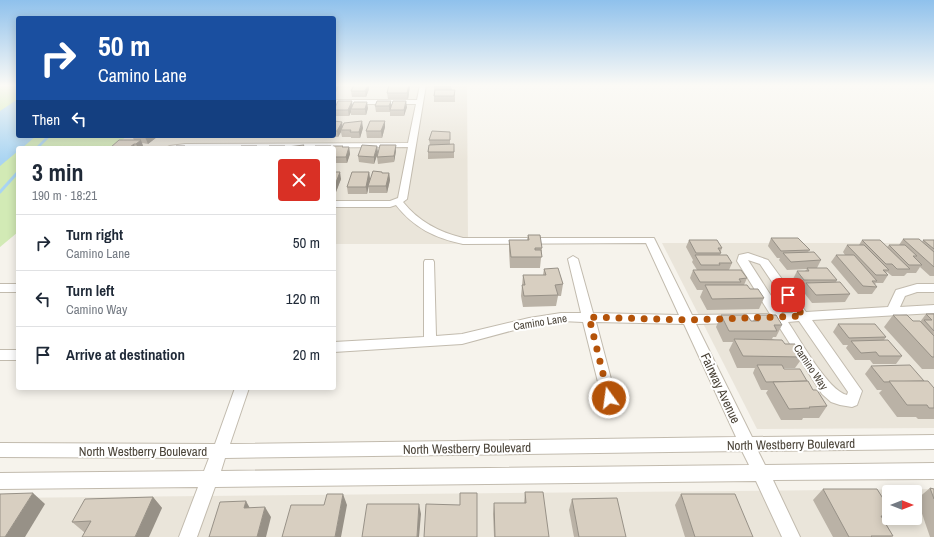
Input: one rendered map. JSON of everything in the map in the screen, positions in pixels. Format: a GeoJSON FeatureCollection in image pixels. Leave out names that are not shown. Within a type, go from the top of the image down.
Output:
{"type":"FeatureCollection","features":[{"type":"Feature","properties":{"kind":"street"},"geometry":{"type":"LineString","coordinates":[[336,204],[398,202],[402,199],[419,110]]}},
{"type":"Feature","properties":{"kind":"street"},"geometry":{"type":"LineString","coordinates":[[185,146],[413,145]]}},
{"type":"Feature","properties":{"kind":"street","name":"Fairway Avenue"},"geometry":{"type":"LineString","coordinates":[[398,202],[408,216],[428,230],[448,238],[463,241],[650,240],[791,537]]}},
{"type":"Feature","properties":{"kind":"street","name":"Camino Way"},"geometry":{"type":"LineString","coordinates":[[743,257],[756,258],[764,262],[803,316],[855,391],[852,401],[842,401],[831,395],[824,387],[742,261],[743,257]]}},
{"type":"Feature","properties":{"kind":"street"},"geometry":{"type":"LineString","coordinates":[[573,259],[609,398]]}},
{"type":"Feature","properties":{"kind":"street"},"geometry":{"type":"LineString","coordinates":[[429,262],[430,341]]}},
{"type":"Feature","properties":{"kind":"street"},"geometry":{"type":"LineString","coordinates":[[0,288],[16,288]]}},
{"type":"Feature","properties":{"kind":"street"},"geometry":{"type":"LineString","coordinates":[[892,312],[900,293],[917,288],[934,288]]}},
{"type":"Feature","properties":{"kind":"street","name":"Camino Lane"},"geometry":{"type":"LineString","coordinates":[[336,347],[462,339],[528,322],[560,317],[689,320],[779,318],[934,309]]}},
{"type":"Feature","properties":{"kind":"street"},"geometry":{"type":"LineString","coordinates":[[0,355],[16,355]]}},
{"type":"Feature","properties":{"kind":"street"},"geometry":{"type":"LineString","coordinates":[[188,537],[241,390]]}},
{"type":"Feature","properties":{"kind":"street","name":"North Westberry Boulevard"},"geometry":{"type":"LineString","coordinates":[[0,450],[220,451],[934,442]]}},
{"type":"Feature","properties":{"kind":"street"},"geometry":{"type":"LineString","coordinates":[[0,481],[934,471]]}},
{"type":"Feature","properties":{"kind":"shaded area"},"geometry":{"type":"Polygon","coordinates":[[[336,110],[467,110],[468,244],[336,244],[336,146],[115,146],[125,138],[336,138],[336,110]]]}},
{"type":"Feature","properties":{"kind":"shaded area"},"geometry":{"type":"Polygon","coordinates":[[[662,243],[934,243],[934,428],[757,429],[662,243]]]}},
{"type":"Feature","properties":{"kind":"shaded area"},"geometry":{"type":"Polygon","coordinates":[[[922,489],[934,489],[934,537],[0,537],[0,498],[882,490],[882,525],[922,525],[922,489]]]}},
{"type":"Feature","properties":{"kind":"green space"},"geometry":{"type":"Polygon","coordinates":[[[0,110],[16,110],[16,138],[125,138],[115,146],[16,146],[16,234],[0,247],[0,110]]]}},
{"type":"Feature","properties":{"kind":"water"},"geometry":{"type":"Polygon","coordinates":[[[16,110],[16,138],[34,138],[24,146],[16,146],[16,153],[0,166],[0,111],[16,110]]]}},
{"type":"Feature","properties":{"kind":"building"},"geometry":{"type":"Polygon","coordinates":[[[336,121],[342,122],[337,131],[336,121]]]}},
{"type":"Feature","properties":{"kind":"building"},"geometry":{"type":"Polygon","coordinates":[[[362,121],[359,132],[341,130],[344,123],[362,121]]]}},
{"type":"Feature","properties":{"kind":"building"},"geometry":{"type":"Polygon","coordinates":[[[370,121],[385,121],[381,131],[366,131],[370,121]]]}},
{"type":"Feature","properties":{"kind":"building"},"geometry":{"type":"Polygon","coordinates":[[[432,131],[450,132],[450,140],[429,140],[432,131]]]}},
{"type":"Feature","properties":{"kind":"building"},"geometry":{"type":"Polygon","coordinates":[[[119,140],[141,140],[131,146],[112,146],[119,140]]]}},
{"type":"Feature","properties":{"kind":"building"},"geometry":{"type":"Polygon","coordinates":[[[454,144],[454,152],[428,152],[429,145],[454,144]]]}},
{"type":"Feature","properties":{"kind":"building"},"geometry":{"type":"Polygon","coordinates":[[[362,145],[377,146],[374,157],[358,156],[362,145]]]}},
{"type":"Feature","properties":{"kind":"building"},"geometry":{"type":"Polygon","coordinates":[[[380,145],[396,145],[394,156],[377,157],[380,145]]]}},
{"type":"Feature","properties":{"kind":"building"},"geometry":{"type":"Polygon","coordinates":[[[336,146],[349,147],[346,157],[336,157],[336,146]]]}},
{"type":"Feature","properties":{"kind":"building"},"geometry":{"type":"Polygon","coordinates":[[[373,171],[389,173],[386,186],[368,186],[373,171]]]}},
{"type":"Feature","properties":{"kind":"building"},"geometry":{"type":"Polygon","coordinates":[[[336,172],[340,172],[336,182],[336,172]]]}},
{"type":"Feature","properties":{"kind":"building"},"geometry":{"type":"Polygon","coordinates":[[[352,172],[369,172],[366,187],[347,187],[352,172]]]}},
{"type":"Feature","properties":{"kind":"building"},"geometry":{"type":"Polygon","coordinates":[[[528,235],[540,235],[542,248],[535,248],[535,250],[541,250],[542,257],[511,257],[509,240],[529,240],[528,235]]]}},
{"type":"Feature","properties":{"kind":"building"},"geometry":{"type":"Polygon","coordinates":[[[771,238],[798,238],[810,250],[781,251],[771,238]]]}},
{"type":"Feature","properties":{"kind":"building"},"geometry":{"type":"Polygon","coordinates":[[[903,239],[919,239],[934,252],[934,267],[903,239]]]}},
{"type":"Feature","properties":{"kind":"building"},"geometry":{"type":"Polygon","coordinates":[[[689,240],[717,240],[722,248],[718,248],[721,253],[696,253],[689,240]]]}},
{"type":"Feature","properties":{"kind":"building"},"geometry":{"type":"Polygon","coordinates":[[[862,240],[880,240],[910,269],[897,269],[892,264],[886,264],[862,240]]]}},
{"type":"Feature","properties":{"kind":"building"},"geometry":{"type":"Polygon","coordinates":[[[923,240],[934,240],[934,249],[923,240]]]}},
{"type":"Feature","properties":{"kind":"building"},"geometry":{"type":"Polygon","coordinates":[[[847,245],[864,245],[889,270],[883,270],[888,275],[876,275],[847,245]]]}},
{"type":"Feature","properties":{"kind":"building"},"geometry":{"type":"Polygon","coordinates":[[[889,245],[905,245],[917,256],[913,256],[922,265],[909,265],[889,245]]]}},
{"type":"Feature","properties":{"kind":"building"},"geometry":{"type":"Polygon","coordinates":[[[814,252],[821,260],[791,262],[783,253],[814,252]]]}},
{"type":"Feature","properties":{"kind":"building"},"geometry":{"type":"Polygon","coordinates":[[[695,255],[727,255],[732,263],[719,263],[720,265],[701,265],[695,255]]]}},
{"type":"Feature","properties":{"kind":"building"},"geometry":{"type":"Polygon","coordinates":[[[836,255],[854,255],[877,281],[872,281],[877,287],[863,286],[836,255]]]}},
{"type":"Feature","properties":{"kind":"building"},"geometry":{"type":"Polygon","coordinates":[[[558,268],[563,284],[555,285],[558,295],[524,296],[522,285],[525,285],[523,275],[546,275],[544,269],[558,268]]]}},
{"type":"Feature","properties":{"kind":"building"},"geometry":{"type":"Polygon","coordinates":[[[807,268],[827,268],[837,280],[804,280],[797,271],[809,271],[807,268]]]}},
{"type":"Feature","properties":{"kind":"building"},"geometry":{"type":"Polygon","coordinates":[[[693,270],[741,270],[747,278],[739,279],[741,282],[700,282],[693,270]]]}},
{"type":"Feature","properties":{"kind":"building"},"geometry":{"type":"Polygon","coordinates":[[[840,282],[850,294],[816,295],[806,283],[840,282]]]}},
{"type":"Feature","properties":{"kind":"building"},"geometry":{"type":"Polygon","coordinates":[[[705,285],[747,285],[750,289],[758,289],[764,298],[712,299],[705,285]]]}},
{"type":"Feature","properties":{"kind":"building"},"geometry":{"type":"Polygon","coordinates":[[[926,314],[934,314],[934,331],[924,320],[932,320],[926,314]]]}},
{"type":"Feature","properties":{"kind":"building"},"geometry":{"type":"Polygon","coordinates":[[[721,315],[747,315],[751,321],[759,321],[756,315],[776,315],[782,325],[774,325],[777,331],[729,331],[721,315]]]}},
{"type":"Feature","properties":{"kind":"building"},"geometry":{"type":"Polygon","coordinates":[[[893,315],[907,315],[913,321],[920,321],[934,336],[934,357],[932,357],[893,315]]]}},
{"type":"Feature","properties":{"kind":"building"},"geometry":{"type":"Polygon","coordinates":[[[838,324],[875,324],[886,337],[849,338],[838,324]]]}},
{"type":"Feature","properties":{"kind":"building"},"geometry":{"type":"Polygon","coordinates":[[[734,339],[782,340],[785,344],[795,344],[803,357],[743,356],[734,339]]]}},
{"type":"Feature","properties":{"kind":"building"},"geometry":{"type":"Polygon","coordinates":[[[888,340],[902,356],[879,356],[876,352],[861,353],[851,341],[888,340]]]}},
{"type":"Feature","properties":{"kind":"building"},"geometry":{"type":"Polygon","coordinates":[[[757,365],[782,365],[784,369],[800,369],[807,381],[766,382],[757,365]]]}},
{"type":"Feature","properties":{"kind":"building"},"geometry":{"type":"Polygon","coordinates":[[[910,365],[924,381],[884,382],[871,366],[910,365]]]}},
{"type":"Feature","properties":{"kind":"building"},"geometry":{"type":"Polygon","coordinates":[[[808,381],[813,390],[817,390],[827,406],[789,409],[773,382],[808,381]]]}},
{"type":"Feature","properties":{"kind":"building"},"geometry":{"type":"Polygon","coordinates":[[[889,381],[928,381],[934,388],[934,408],[929,408],[927,405],[907,405],[889,381]]]}},
{"type":"Feature","properties":{"kind":"building"},"geometry":{"type":"Polygon","coordinates":[[[930,488],[934,489],[934,499],[930,488]]]}},
{"type":"Feature","properties":{"kind":"building"},"geometry":{"type":"Polygon","coordinates":[[[823,489],[877,489],[882,497],[882,525],[886,525],[893,536],[849,537],[823,489]]]}},
{"type":"Feature","properties":{"kind":"building"},"geometry":{"type":"Polygon","coordinates":[[[525,492],[543,492],[549,537],[495,537],[494,503],[526,503],[525,492]]]}},
{"type":"Feature","properties":{"kind":"building"},"geometry":{"type":"Polygon","coordinates":[[[33,493],[5,537],[0,537],[0,494],[33,493]]]}},
{"type":"Feature","properties":{"kind":"building"},"geometry":{"type":"Polygon","coordinates":[[[460,493],[477,493],[477,537],[424,537],[426,504],[460,505],[460,493]]]}},
{"type":"Feature","properties":{"kind":"building"},"geometry":{"type":"Polygon","coordinates":[[[327,494],[343,494],[335,537],[282,537],[291,505],[324,505],[327,494]]]}},
{"type":"Feature","properties":{"kind":"building"},"geometry":{"type":"Polygon","coordinates":[[[681,494],[735,494],[753,537],[695,537],[681,494]]]}},
{"type":"Feature","properties":{"kind":"building"},"geometry":{"type":"Polygon","coordinates":[[[153,497],[135,537],[82,537],[91,521],[72,522],[85,499],[153,497]]]}},
{"type":"Feature","properties":{"kind":"building"},"geometry":{"type":"Polygon","coordinates":[[[617,498],[626,537],[579,537],[572,499],[617,498]]]}},
{"type":"Feature","properties":{"kind":"building"},"geometry":{"type":"Polygon","coordinates":[[[246,501],[244,508],[265,507],[257,537],[209,537],[220,502],[246,501]]]}},
{"type":"Feature","properties":{"kind":"building"},"geometry":{"type":"Polygon","coordinates":[[[367,504],[419,504],[417,537],[362,537],[367,504]]]}},
{"type":"Feature","properties":{"kind":"waterway"},"geometry":{"type":"LineString","coordinates":[[39,146],[47,138]]}},
{"type":"Feature","properties":{"kind":"waterway"},"geometry":{"type":"LineString","coordinates":[[0,192],[16,174]]}},
{"type":"Feature","properties":{"kind":"route"},"geometry":{"type":"LineString","coordinates":[[609,398],[589,317],[689,320],[803,316],[788,295]]}}]}
